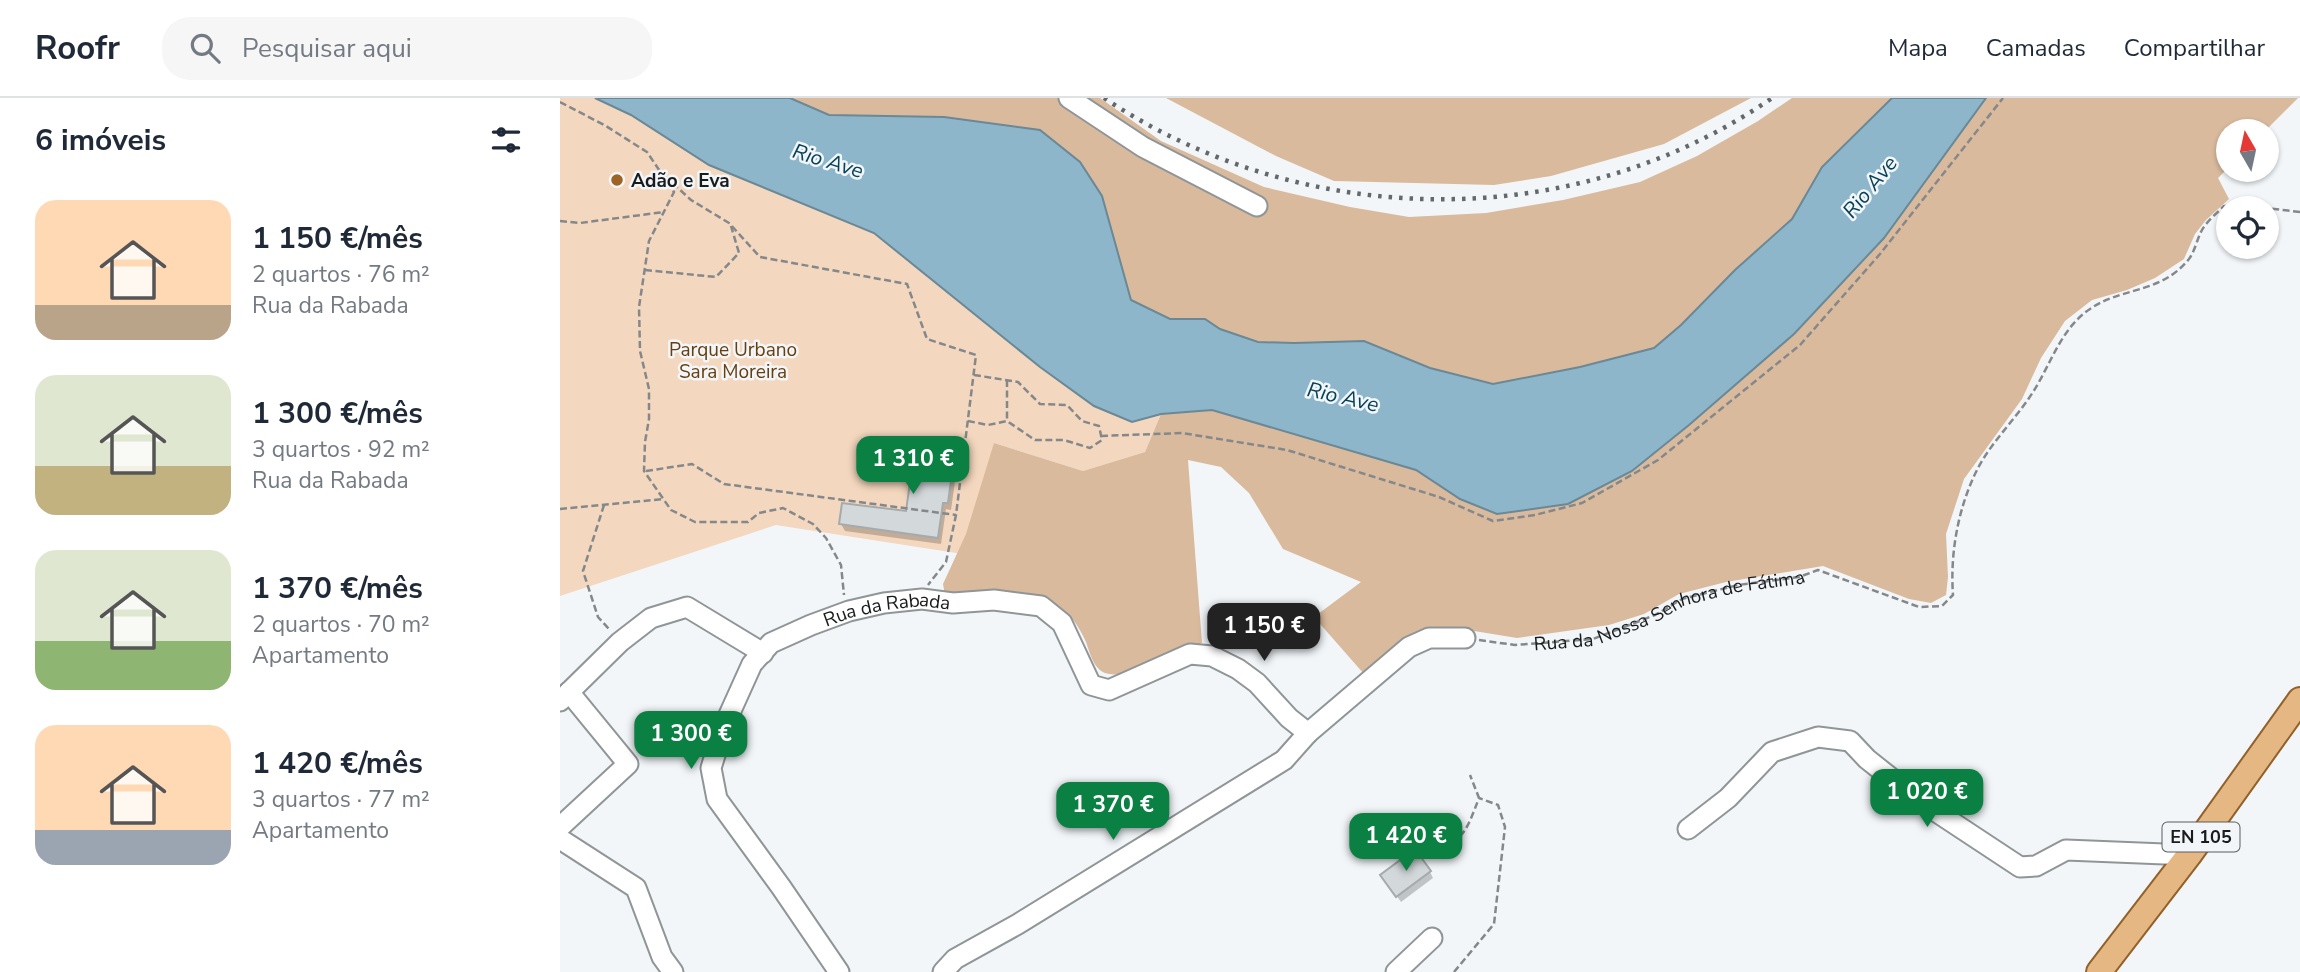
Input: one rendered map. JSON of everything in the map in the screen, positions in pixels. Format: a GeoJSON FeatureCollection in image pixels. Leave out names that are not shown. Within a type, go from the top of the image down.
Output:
{"type":"FeatureCollection","features":[{"type":"Feature","properties":{"kind":"main road","name":"EN 105"},"geometry":{"type":"LineString","coordinates":[[2099,972],[2189,855],[2300,700]]}},
{"type":"Feature","properties":{"kind":"street"},"geometry":{"type":"LineString","coordinates":[[1069,98],[1143,147],[1257,206]]}},
{"type":"Feature","properties":{"kind":"street","name":"Rua da Rabada"},"geometry":{"type":"LineString","coordinates":[[839,972],[717,799],[711,768],[724,726],[752,664],[771,643],[849,611],[884,603],[994,600],[1041,606],[1062,623],[1091,685],[1109,690],[1190,654],[1212,656],[1238,669],[1257,683],[1289,718],[1308,733]]}},
{"type":"Feature","properties":{"kind":"street"},"geometry":{"type":"LineString","coordinates":[[560,827],[628,764],[564,696],[620,642],[651,618],[687,607],[763,653]]}},
{"type":"Feature","properties":{"kind":"street"},"geometry":{"type":"LineString","coordinates":[[943,972],[955,960],[1284,760],[1308,733],[1409,647],[1429,638],[1465,638]]}},
{"type":"Feature","properties":{"kind":"street"},"geometry":{"type":"LineString","coordinates":[[1688,829],[1728,798],[1772,752],[1818,737],[1850,741],[1867,759],[1920,801],[2020,867],[2036,866],[2066,850],[2189,855]]}},
{"type":"Feature","properties":{"kind":"street"},"geometry":{"type":"LineString","coordinates":[[560,839],[636,888],[662,957],[673,972]]}},
{"type":"Feature","properties":{"kind":"street"},"geometry":{"type":"LineString","coordinates":[[1396,972],[1432,938]]}},
{"type":"Feature","properties":{"kind":"path"},"geometry":{"type":"LineString","coordinates":[[1101,436],[1182,433],[1287,450],[1438,497],[1493,520],[1535,515],[1582,503],[1658,460],[1800,345],[1880,254],[2003,98]]}},
{"type":"Feature","properties":{"kind":"path"},"geometry":{"type":"LineString","coordinates":[[560,102],[606,126],[647,152],[674,192],[649,241],[639,307],[640,351],[649,389],[644,471],[671,510],[695,522],[748,522],[759,513],[783,508],[813,524],[826,538],[841,565],[844,595],[849,611]]}},
{"type":"Feature","properties":{"kind":"path"},"geometry":{"type":"LineString","coordinates":[[663,173],[691,200],[729,223],[760,257],[907,284],[927,339],[976,355],[956,515],[946,562],[917,600]]}},
{"type":"Feature","properties":{"kind":"path","name":"Rua da Nossa Senhora de Fátima"},"geometry":{"type":"LineString","coordinates":[[1465,638],[1515,645],[1593,639],[1655,615],[1682,600],[1738,585],[1799,577],[1818,570],[1919,607],[1942,606],[1953,595],[1951,573],[1959,516],[1977,470],[2034,391],[2067,332],[2088,310],[2108,298],[2138,292],[2164,280],[2189,259],[2203,227],[2224,206],[2300,212]]}},
{"type":"Feature","properties":{"kind":"path"},"geometry":{"type":"LineString","coordinates":[[560,221],[580,223],[664,212]]}},
{"type":"Feature","properties":{"kind":"path"},"geometry":{"type":"LineString","coordinates":[[645,270],[716,278],[739,253],[729,223]]}},
{"type":"Feature","properties":{"kind":"path"},"geometry":{"type":"LineString","coordinates":[[968,421],[988,425],[1007,421],[1035,440],[1063,440],[1090,448],[1102,440],[1100,426],[1082,421],[1066,405],[1040,404],[1017,382],[974,375]]}},
{"type":"Feature","properties":{"kind":"path"},"geometry":{"type":"LineString","coordinates":[[1006,380],[1007,421]]}},
{"type":"Feature","properties":{"kind":"path"},"geometry":{"type":"LineString","coordinates":[[644,471],[692,464],[724,484],[956,515]]}},
{"type":"Feature","properties":{"kind":"path"},"geometry":{"type":"LineString","coordinates":[[560,509],[664,499]]}},
{"type":"Feature","properties":{"kind":"path"},"geometry":{"type":"LineString","coordinates":[[604,505],[583,571],[598,617],[620,642]]}},
{"type":"Feature","properties":{"kind":"path"},"geometry":{"type":"LineString","coordinates":[[1435,855],[1453,845],[1467,830],[1479,798],[1470,775]]}},
{"type":"Feature","properties":{"kind":"path"},"geometry":{"type":"LineString","coordinates":[[1454,972],[1494,924],[1505,827],[1498,804],[1479,798]]}},
{"type":"Feature","properties":{"kind":"green space","name":"Parque Urbano Sara Moreira"},"geometry":{"type":"Polygon","coordinates":[[[560,98],[595,98],[631,115],[709,165],[874,233],[1040,367],[1094,406],[1132,421],[1161,414],[1145,452],[1083,471],[994,443],[969,555],[776,525],[560,596],[560,98]]]}},
{"type":"Feature","properties":{"kind":"shaded area"},"geometry":{"type":"Polygon","coordinates":[[[790,98],[1064,98],[1184,162],[1082,98],[1100,98],[1161,141],[1264,187],[1350,207],[1409,217],[1486,213],[1563,200],[1640,182],[1697,156],[1792,98],[1892,98],[1822,167],[1792,219],[1655,348],[1580,367],[1493,384],[1430,368],[1294,343],[1258,342],[1220,329],[1205,319],[1171,319],[1131,300],[1102,196],[944,117],[829,115],[790,98]]]}},
{"type":"Feature","properties":{"kind":"shaded area"},"geometry":{"type":"Polygon","coordinates":[[[1166,98],[1751,98],[1664,144],[1551,176],[1494,185],[1334,181],[1276,156],[1166,98]]]}},
{"type":"Feature","properties":{"kind":"shaded area"},"geometry":{"type":"Polygon","coordinates":[[[1986,98],[2298,98],[2277,119],[2216,119],[2216,182],[2220,182],[2227,196],[2216,196],[2216,211],[2195,234],[2184,259],[2155,278],[2092,300],[2065,321],[2041,358],[2022,399],[1964,479],[1946,534],[1946,595],[1931,603],[1909,599],[1823,566],[1726,582],[1679,594],[1644,614],[1609,625],[1517,638],[1468,630],[1364,674],[1314,617],[1361,582],[1283,549],[1249,493],[1221,467],[1188,460],[1202,643],[1140,669],[1127,673],[1105,673],[1095,664],[1075,622],[1061,608],[1044,599],[1007,591],[945,595],[943,584],[966,534],[994,443],[1083,471],[1145,452],[1161,414],[1212,410],[1416,470],[1460,499],[1497,514],[1568,504],[1632,471],[1689,425],[1884,238],[1986,98]]]}},
{"type":"Feature","properties":{"kind":"water","name":"Rio Ave"},"geometry":{"type":"Polygon","coordinates":[[[595,98],[790,98],[829,115],[944,117],[1040,130],[1080,162],[1102,196],[1131,300],[1170,319],[1205,319],[1220,329],[1258,342],[1364,341],[1430,368],[1493,384],[1580,367],[1654,348],[1792,219],[1822,167],[1892,98],[1986,98],[1884,238],[1794,334],[1689,425],[1632,471],[1568,504],[1497,514],[1460,499],[1416,470],[1212,410],[1161,414],[1132,422],[1094,406],[1040,367],[874,233],[709,165],[631,115],[595,98]]]}},
{"type":"Feature","properties":{"kind":"building"},"geometry":{"type":"Polygon","coordinates":[[[916,439],[956,444],[948,503],[943,503],[938,538],[839,524],[842,503],[906,511],[916,439]]]}},
{"type":"Feature","properties":{"kind":"building"},"geometry":{"type":"Polygon","coordinates":[[[1415,849],[1431,871],[1396,897],[1380,875],[1415,849]]]}},
{"type":"Feature","properties":{"kind":"railway"},"geometry":{"type":"LineString","coordinates":[[1104,98],[1182,142],[1264,173],[1351,193],[1438,199],[1526,193],[1612,174],[1695,143],[1772,98]]}},
{"type":"Feature","properties":{"kind":"place","name":"Adão e Eva"},"geometry":{"type":"Point","coordinates":[617,180]}}]}
